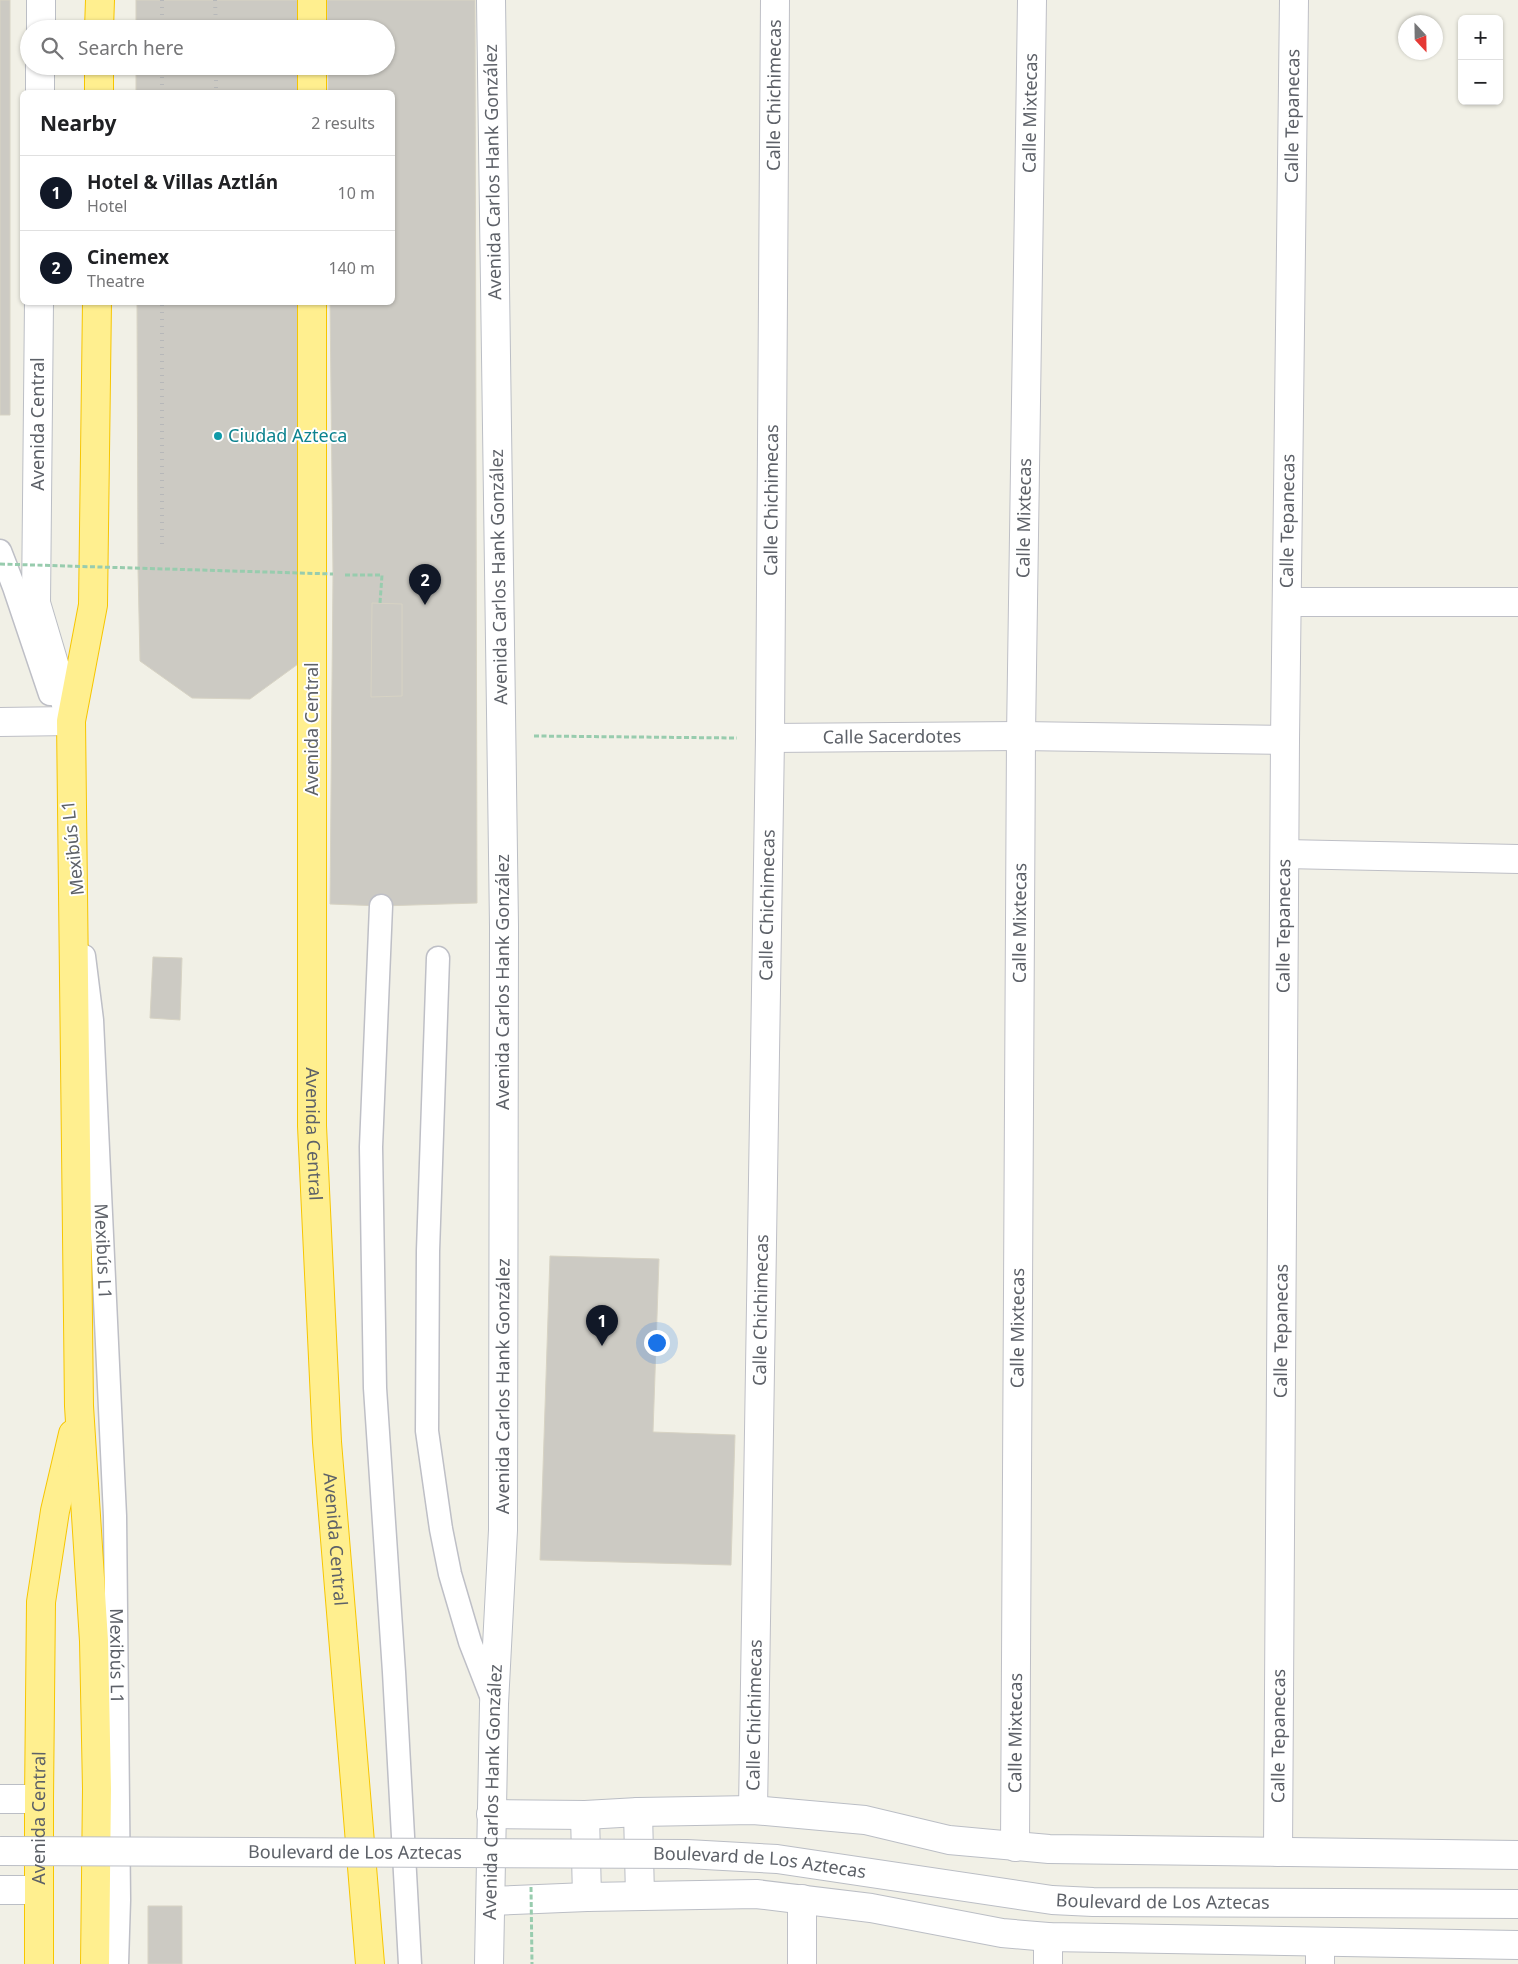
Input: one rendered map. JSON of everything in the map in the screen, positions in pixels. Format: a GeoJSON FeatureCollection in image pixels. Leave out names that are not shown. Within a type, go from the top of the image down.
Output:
{"type":"FeatureCollection","features":[{"type":"Feature","properties":{"kind":"highway"},"geometry":{"type":"LineString","coordinates":[[99,20],[100,0]]}},
{"type":"Feature","properties":{"kind":"highway"},"geometry":{"type":"LineString","coordinates":[[312,0],[312,20]]}},
{"type":"Feature","properties":{"kind":"highway"},"geometry":{"type":"LineString","coordinates":[[99,75],[99,90]]}},
{"type":"Feature","properties":{"kind":"highway"},"geometry":{"type":"LineString","coordinates":[[312,75],[312,90]]}},
{"type":"Feature","properties":{"kind":"highway","name":"Avenida Central"},"geometry":{"type":"LineString","coordinates":[[95,1964],[97,1788],[94,1641],[79,1406],[72,847],[65,721],[93,605],[98,305]]}},
{"type":"Feature","properties":{"kind":"highway","name":"Avenida Central"},"geometry":{"type":"LineString","coordinates":[[312,305],[312,1126],[327,1442],[370,1964]]}},
{"type":"Feature","properties":{"kind":"highway","name":"Avenida Central"},"geometry":{"type":"LineString","coordinates":[[39,1964],[41,1602],[55,1511],[79,1406]]}},
{"type":"Feature","properties":{"kind":"street"},"geometry":{"type":"LineString","coordinates":[[41,0],[41,20]]}},
{"type":"Feature","properties":{"kind":"street","name":"Avenida Carlos Hank González"},"geometry":{"type":"LineString","coordinates":[[489,1964],[494,1704],[503,1530],[504,926],[491,0]]}},
{"type":"Feature","properties":{"kind":"street","name":"Calle Chichimecas"},"geometry":{"type":"LineString","coordinates":[[753,1810],[770,738],[775,0]]}},
{"type":"Feature","properties":{"kind":"street","name":"Calle Mixtecas"},"geometry":{"type":"LineString","coordinates":[[1015,1847],[1021,736],[1032,0]]}},
{"type":"Feature","properties":{"kind":"street","name":"Calle Tepanecas"},"geometry":{"type":"LineString","coordinates":[[1278,1852],[1285,740],[1294,0]]}},
{"type":"Feature","properties":{"kind":"street"},"geometry":{"type":"LineString","coordinates":[[40,75],[40,90]]}},
{"type":"Feature","properties":{"kind":"street","name":"Avenida Central"},"geometry":{"type":"LineString","coordinates":[[38,305],[36,602],[65,721]]}},
{"type":"Feature","properties":{"kind":"street"},"geometry":{"type":"LineString","coordinates":[[1287,602],[1518,602]]}},
{"type":"Feature","properties":{"kind":"street"},"geometry":{"type":"LineString","coordinates":[[0,722],[65,721]]}},
{"type":"Feature","properties":{"kind":"street","name":"Calle Sacerdotes"},"geometry":{"type":"LineString","coordinates":[[770,738],[1021,736],[1285,740]]}},
{"type":"Feature","properties":{"kind":"street"},"geometry":{"type":"LineString","coordinates":[[1285,854],[1518,859]]}},
{"type":"Feature","properties":{"kind":"street"},"geometry":{"type":"LineString","coordinates":[[0,1799],[39,1799]]}},
{"type":"Feature","properties":{"kind":"street"},"geometry":{"type":"LineString","coordinates":[[491,1814],[753,1810],[865,1820],[950,1840],[1049,1849],[1518,1855]]}},
{"type":"Feature","properties":{"kind":"street"},"geometry":{"type":"LineString","coordinates":[[638,1812],[640,1896]]}},
{"type":"Feature","properties":{"kind":"street"},"geometry":{"type":"LineString","coordinates":[[585,1814],[587,1897]]}},
{"type":"Feature","properties":{"kind":"street","name":"Boulevard de Los Aztecas"},"geometry":{"type":"LineString","coordinates":[[0,1852],[531,1853],[738,1856],[777,1859],[1052,1900],[1103,1902],[1518,1904]]}},
{"type":"Feature","properties":{"kind":"street"},"geometry":{"type":"LineString","coordinates":[[0,1890],[39,1890]]}},
{"type":"Feature","properties":{"kind":"street","name":"Boulevard de Los Aztecas"},"geometry":{"type":"LineString","coordinates":[[490,1901],[756,1894],[870,1908],[1002,1933],[1048,1937],[1320,1953],[1518,1945]]}},
{"type":"Feature","properties":{"kind":"street"},"geometry":{"type":"LineString","coordinates":[[802,1899],[802,1964]]}},
{"type":"Feature","properties":{"kind":"street"},"geometry":{"type":"LineString","coordinates":[[1048,1937],[1048,1964]]}},
{"type":"Feature","properties":{"kind":"lane"},"geometry":{"type":"LineString","coordinates":[[0,551],[65,721]]}},
{"type":"Feature","properties":{"kind":"lane","name":"Mexibús L1"},"geometry":{"type":"LineString","coordinates":[[72,847],[92,1020],[115,1516],[119,1900],[117,1964]]}},
{"type":"Feature","properties":{"kind":"lane"},"geometry":{"type":"LineString","coordinates":[[381,906],[371,1147],[375,1388],[394,1672],[410,1964]]}},
{"type":"Feature","properties":{"kind":"lane"},"geometry":{"type":"LineString","coordinates":[[438,958],[428,1251],[427,1431],[441,1529],[450,1574],[470,1642],[494,1704]]}},
{"type":"Feature","properties":{"kind":"path"},"geometry":{"type":"LineString","coordinates":[[0,564],[382,575],[380,603]]}},
{"type":"Feature","properties":{"kind":"path"},"geometry":{"type":"LineString","coordinates":[[501,735],[770,738]]}},
{"type":"Feature","properties":{"kind":"path"},"geometry":{"type":"LineString","coordinates":[[531,1853],[532,1964]]}},
{"type":"Feature","properties":{"kind":"building"},"geometry":{"type":"Polygon","coordinates":[[[0,0],[10,0],[10,415],[0,415],[0,0]]]}},
{"type":"Feature","properties":{"kind":"building"},"geometry":{"type":"Polygon","coordinates":[[[136,0],[298,0],[298,20],[136,20],[136,0]]]}},
{"type":"Feature","properties":{"kind":"building"},"geometry":{"type":"Polygon","coordinates":[[[327,0],[475,0],[477,903],[381,906],[330,904],[333,574],[330,305],[395,305],[395,90],[328,90],[328,75],[395,75],[395,20],[327,20],[327,0]]]}},
{"type":"Feature","properties":{"kind":"building"},"geometry":{"type":"Polygon","coordinates":[[[136,75],[298,75],[298,90],[136,90],[136,75]]]}},
{"type":"Feature","properties":{"kind":"building","name":"Ciudad Azteca"},"geometry":{"type":"Polygon","coordinates":[[[137,305],[298,305],[298,664],[250,699],[192,698],[140,661],[137,305]]]}},
{"type":"Feature","properties":{"kind":"building"},"geometry":{"type":"Polygon","coordinates":[[[372,603],[402,604],[402,696],[371,697],[372,603]]]}},
{"type":"Feature","properties":{"kind":"building"},"geometry":{"type":"Polygon","coordinates":[[[153,957],[182,958],[180,1020],[150,1018],[153,957]]]}},
{"type":"Feature","properties":{"kind":"building"},"geometry":{"type":"Polygon","coordinates":[[[550,1256],[659,1259],[653,1432],[735,1435],[731,1565],[540,1560],[550,1256]]]}},
{"type":"Feature","properties":{"kind":"building"},"geometry":{"type":"Polygon","coordinates":[[[148,1906],[182,1906],[182,1964],[148,1964],[148,1906]]]}},
{"type":"Feature","properties":{"kind":"railway"},"geometry":{"type":"LineString","coordinates":[[162,0],[162,20]]}},
{"type":"Feature","properties":{"kind":"railway"},"geometry":{"type":"LineString","coordinates":[[215,0],[216,20]]}},
{"type":"Feature","properties":{"kind":"railway"},"geometry":{"type":"LineString","coordinates":[[162,75],[162,90]]}},
{"type":"Feature","properties":{"kind":"railway"},"geometry":{"type":"LineString","coordinates":[[216,75],[216,90]]}},
{"type":"Feature","properties":{"kind":"railway"},"geometry":{"type":"LineString","coordinates":[[162,305],[162,544]]}},
{"type":"Feature","properties":{"kind":"place","name":"Ciudad Azteca"},"geometry":{"type":"Point","coordinates":[218,436]}},
{"type":"Feature","properties":{"kind":"place","name":"Cinemex"},"geometry":{"type":"Point","coordinates":[425,605]}},
{"type":"Feature","properties":{"kind":"place","name":"Hotel & Villas Aztlán"},"geometry":{"type":"Point","coordinates":[602,1346]}}]}
